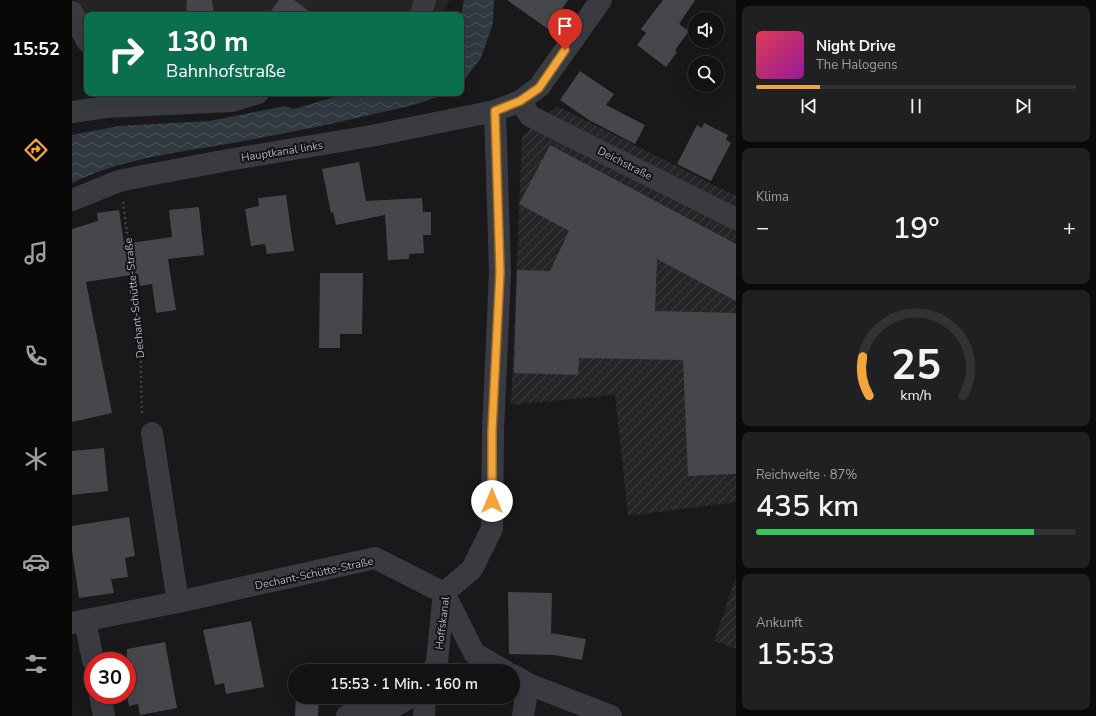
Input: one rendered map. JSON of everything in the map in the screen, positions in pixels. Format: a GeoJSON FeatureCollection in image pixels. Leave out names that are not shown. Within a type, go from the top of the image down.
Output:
{"type":"FeatureCollection","features":[{"type":"Feature","properties":{"kind":"street"},"geometry":{"type":"LineString","coordinates":[[422,12],[425,0]]}},
{"type":"Feature","properties":{"kind":"street","name":"Hauptkanal links"},"geometry":{"type":"LineString","coordinates":[[72,200],[119,182],[228,160],[371,136],[495,111],[520,101],[539,88],[601,0]]}},
{"type":"Feature","properties":{"kind":"street"},"geometry":{"type":"LineString","coordinates":[[72,12],[84,35]]}},
{"type":"Feature","properties":{"kind":"street"},"geometry":{"type":"LineString","coordinates":[[72,112],[105,100],[232,101],[248,96]]}},
{"type":"Feature","properties":{"kind":"street","name":"Deichstraße"},"geometry":{"type":"LineString","coordinates":[[520,101],[530,116],[736,219]]}},
{"type":"Feature","properties":{"kind":"street","name":"Hoffskanal"},"geometry":{"type":"LineString","coordinates":[[436,664],[444,593],[472,569],[492,529],[492,431],[500,272],[495,111]]}},
{"type":"Feature","properties":{"kind":"street"},"geometry":{"type":"LineString","coordinates":[[152,433],[178,602]]}},
{"type":"Feature","properties":{"kind":"street","name":"Dechant-Schütte-Straße"},"geometry":{"type":"LineString","coordinates":[[78,622],[178,602],[375,558],[444,593]]}},
{"type":"Feature","properties":{"kind":"street"},"geometry":{"type":"LineString","coordinates":[[444,593],[474,653],[493,664]]}},
{"type":"Feature","properties":{"kind":"street"},"geometry":{"type":"LineString","coordinates":[[78,622],[90,652]]}},
{"type":"Feature","properties":{"kind":"street"},"geometry":{"type":"LineString","coordinates":[[523,716],[521,680],[610,716]]}},
{"type":"Feature","properties":{"kind":"street"},"geometry":{"type":"LineString","coordinates":[[102,704],[104,716]]}},
{"type":"Feature","properties":{"kind":"street"},"geometry":{"type":"LineString","coordinates":[[347,716],[388,710],[399,704]]}},
{"type":"Feature","properties":{"kind":"street"},"geometry":{"type":"LineString","coordinates":[[424,716],[425,704]]}},
{"type":"Feature","properties":{"kind":"path"},"geometry":{"type":"LineString","coordinates":[[361,96],[368,122]]}},
{"type":"Feature","properties":{"kind":"path","name":"Dechant-Schütte-Straße"},"geometry":{"type":"LineString","coordinates":[[119,182],[124,206],[140,332],[142,412],[152,433]]}},
{"type":"Feature","properties":{"kind":"shaded area"},"geometry":{"type":"Polygon","coordinates":[[[76,0],[450,0],[444,12],[84,13],[76,0]]]}},
{"type":"Feature","properties":{"kind":"shaded area"},"geometry":{"type":"Polygon","coordinates":[[[557,106],[736,196],[736,502],[628,516],[615,395],[511,405],[522,136],[557,106]]]}},
{"type":"Feature","properties":{"kind":"shaded area"},"geometry":{"type":"Polygon","coordinates":[[[736,577],[736,649],[714,641],[736,577]]]}},
{"type":"Feature","properties":{"kind":"water"},"geometry":{"type":"Polygon","coordinates":[[[464,0],[494,0],[493,23],[481,58],[464,80],[464,12],[462,12],[464,0]]]}},
{"type":"Feature","properties":{"kind":"water"},"geometry":{"type":"Polygon","coordinates":[[[338,96],[438,96],[427,101],[332,124],[142,159],[106,169],[72,183],[72,135],[119,126],[209,121],[285,106],[294,109],[338,96]]]}},
{"type":"Feature","properties":{"kind":"building"},"geometry":{"type":"Polygon","coordinates":[[[187,0],[212,0],[214,12],[186,12],[187,0]]]}},
{"type":"Feature","properties":{"kind":"building"},"geometry":{"type":"Polygon","coordinates":[[[279,0],[294,0],[310,12],[270,12],[279,0]]]}},
{"type":"Feature","properties":{"kind":"building"},"geometry":{"type":"Polygon","coordinates":[[[507,0],[568,0],[548,29],[507,0]]]}},
{"type":"Feature","properties":{"kind":"building"},"geometry":{"type":"Polygon","coordinates":[[[663,0],[695,0],[679,24],[688,30],[688,32],[675,50],[677,52],[666,67],[637,45],[646,33],[641,29],[663,0]]]}},
{"type":"Feature","properties":{"kind":"building"},"geometry":{"type":"Polygon","coordinates":[[[580,71],[614,94],[606,105],[645,125],[635,144],[589,120],[560,100],[580,71]]]}},
{"type":"Feature","properties":{"kind":"building"},"geometry":{"type":"Polygon","coordinates":[[[704,123],[728,135],[726,140],[731,143],[711,181],[677,164],[697,125],[702,128],[704,123]]]}},
{"type":"Feature","properties":{"kind":"building"},"geometry":{"type":"Polygon","coordinates":[[[550,145],[736,244],[736,301],[657,259],[655,311],[736,313],[736,474],[688,476],[683,360],[579,358],[578,375],[514,373],[517,270],[550,271],[569,231],[519,204],[550,145]]]}},
{"type":"Feature","properties":{"kind":"building"},"geometry":{"type":"Polygon","coordinates":[[[359,162],[366,201],[422,198],[423,212],[431,212],[431,235],[423,235],[424,253],[409,254],[409,259],[388,260],[385,215],[336,225],[333,212],[331,213],[322,169],[359,162]]]}},
{"type":"Feature","properties":{"kind":"building"},"geometry":{"type":"Polygon","coordinates":[[[286,195],[294,251],[267,254],[265,244],[251,246],[245,209],[259,206],[258,198],[286,195]]]}},
{"type":"Feature","properties":{"kind":"building"},"geometry":{"type":"Polygon","coordinates":[[[199,207],[204,255],[168,259],[176,310],[156,313],[152,284],[140,286],[138,274],[86,282],[112,413],[72,422],[72,229],[98,221],[97,213],[119,210],[124,244],[172,237],[169,210],[199,207]]]}},
{"type":"Feature","properties":{"kind":"building"},"geometry":{"type":"Polygon","coordinates":[[[320,273],[363,273],[362,334],[340,334],[340,348],[319,348],[320,273]]]}},
{"type":"Feature","properties":{"kind":"building"},"geometry":{"type":"Polygon","coordinates":[[[104,448],[108,491],[72,495],[72,451],[104,448]]]}},
{"type":"Feature","properties":{"kind":"building"},"geometry":{"type":"Polygon","coordinates":[[[129,517],[135,556],[125,558],[128,577],[111,579],[114,593],[79,598],[72,550],[72,526],[129,517]]]}},
{"type":"Feature","properties":{"kind":"building"},"geometry":{"type":"Polygon","coordinates":[[[508,592],[552,593],[551,633],[586,639],[582,660],[554,655],[509,654],[508,592]]]}},
{"type":"Feature","properties":{"kind":"building"},"geometry":{"type":"Polygon","coordinates":[[[251,621],[264,687],[226,694],[224,683],[215,685],[203,630],[251,621]]]}},
{"type":"Feature","properties":{"kind":"building"},"geometry":{"type":"Polygon","coordinates":[[[165,642],[177,708],[140,715],[138,704],[129,706],[129,704],[136,704],[136,652],[127,652],[127,649],[165,642]]]}},
{"type":"Feature","properties":{"kind":"building"},"geometry":{"type":"Polygon","coordinates":[[[296,704],[319,704],[318,716],[295,716],[296,704]]]}},
{"type":"Feature","properties":{"kind":"route"},"geometry":{"type":"LineString","coordinates":[[492,501],[492,431],[500,272],[495,111],[520,101],[539,88],[565,50]]}}]}
